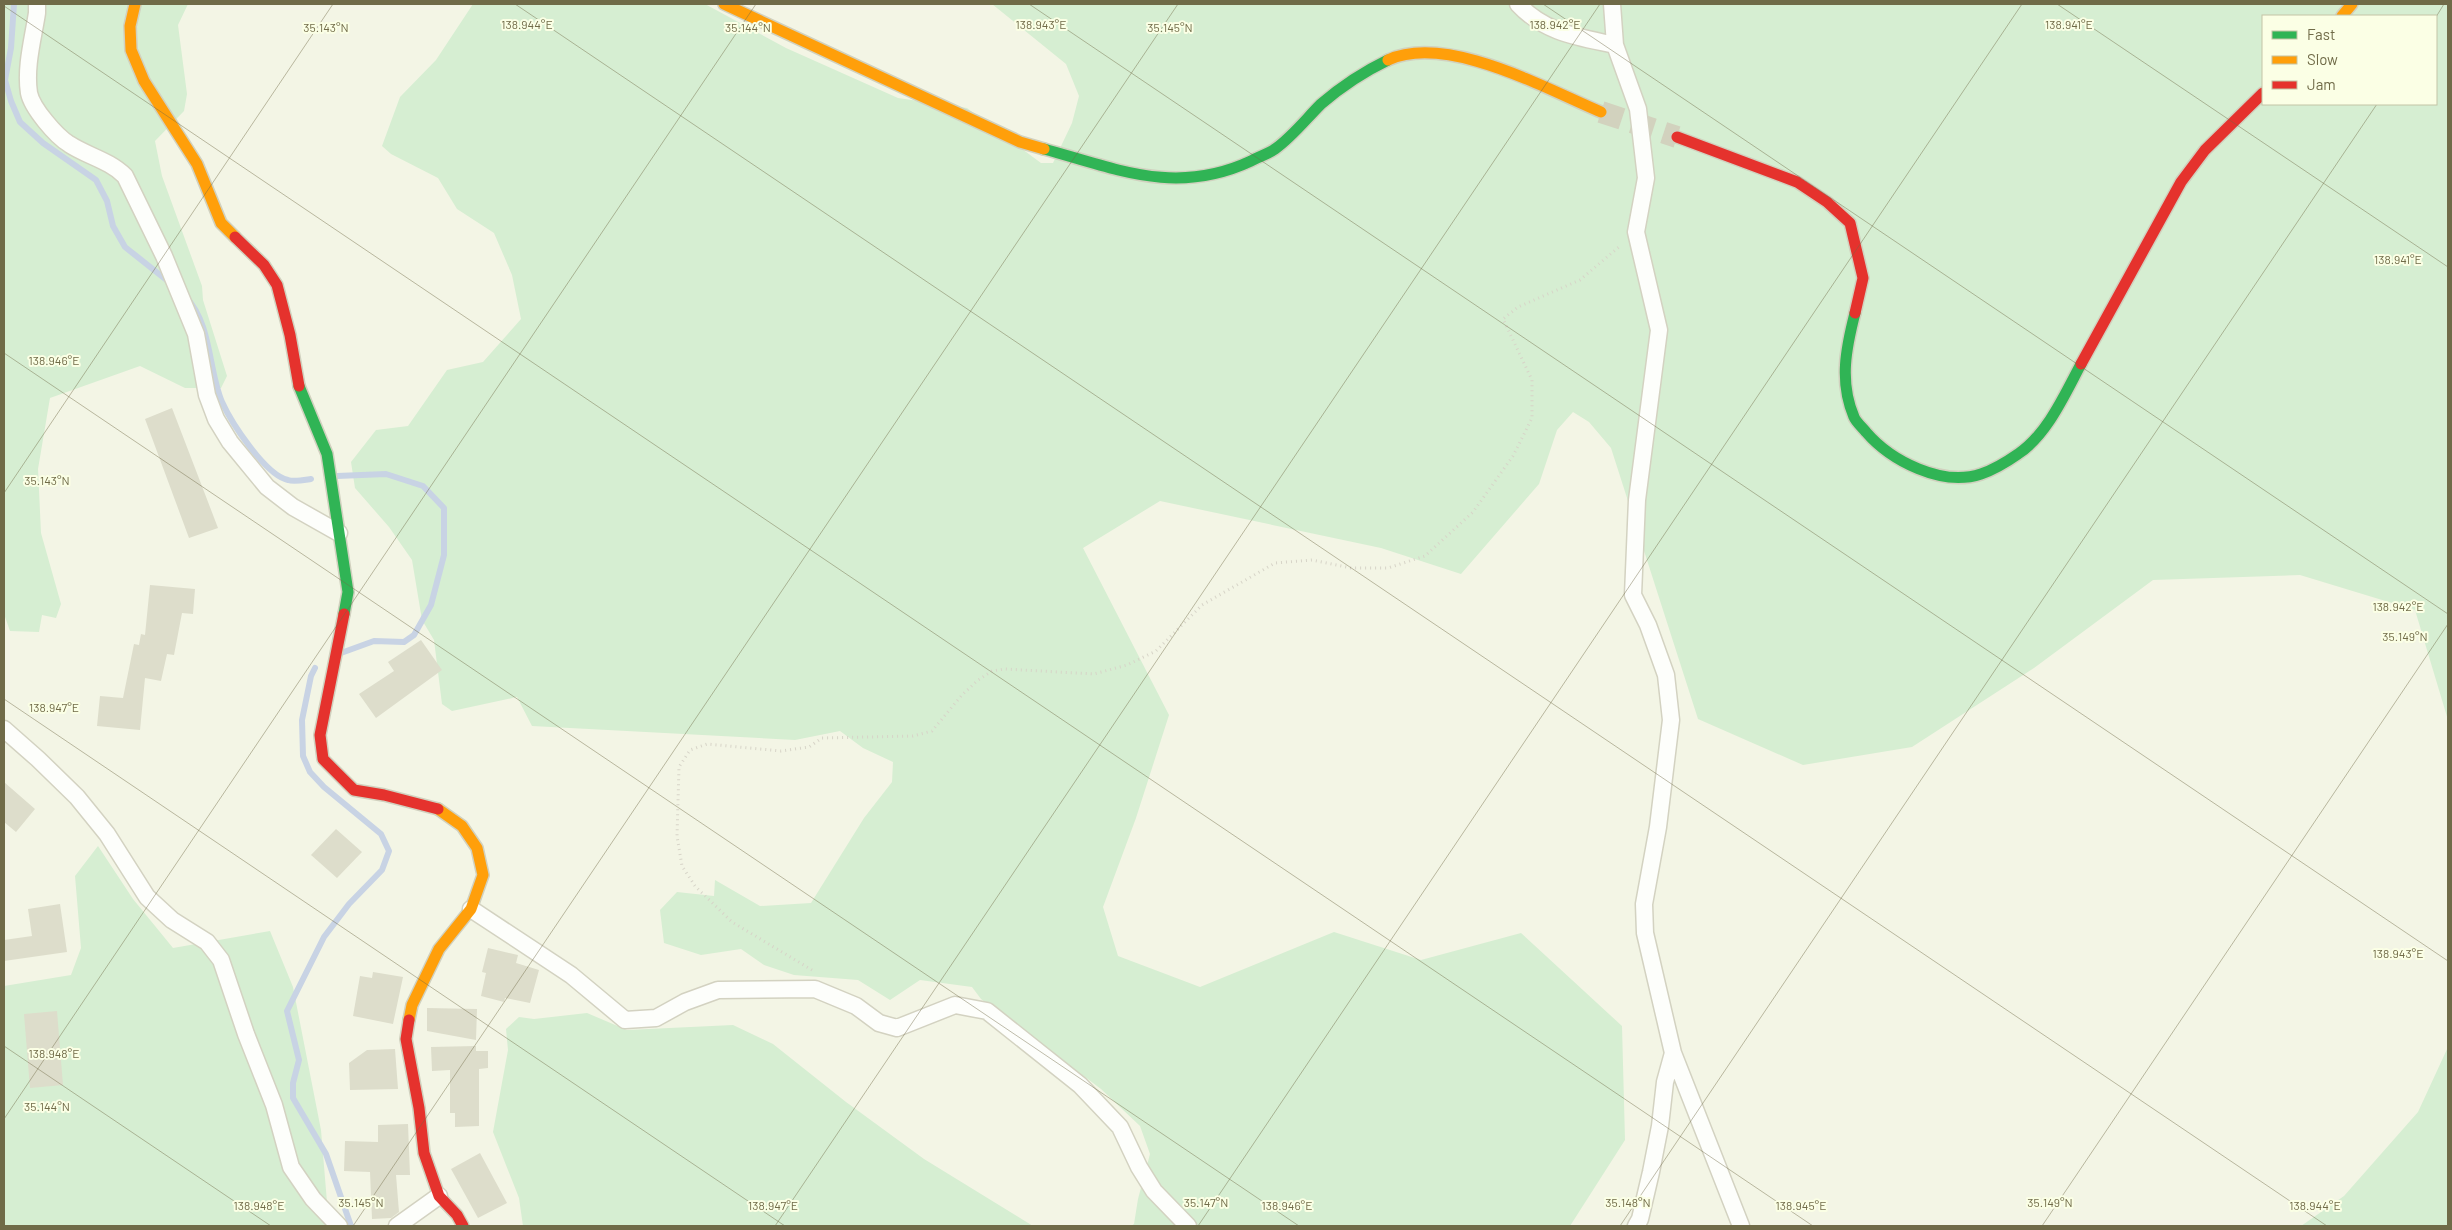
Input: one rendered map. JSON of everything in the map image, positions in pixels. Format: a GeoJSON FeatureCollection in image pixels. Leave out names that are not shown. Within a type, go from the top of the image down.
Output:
{"type":"FeatureCollection","features":[{"type":"Feature","properties":{"kind":"street"},"geometry":{"type":"LineString","coordinates":[[37,4],[38,13],[28,71],[29,95],[46,123],[68,144],[116,168],[125,176],[164,256],[196,334],[207,395],[216,419],[230,442],[267,487],[293,507],[338,533]]}},
{"type":"Feature","properties":{"kind":"street"},"geometry":{"type":"LineString","coordinates":[[135,4],[130,26],[131,50],[144,80],[197,164],[221,223],[264,265],[277,285],[290,335],[295,372],[302,396],[327,454],[348,592],[320,735],[323,759],[354,790],[384,794],[441,810],[462,826],[477,848],[484,875],[471,909],[439,949],[412,1005],[406,1038],[420,1108],[424,1153],[439,1196],[463,1226]]}},
{"type":"Feature","properties":{"kind":"street"},"geometry":{"type":"LineString","coordinates":[[724,4],[909,92],[1020,142],[1131,173],[1162,179],[1195,178],[1236,168],[1274,150],[1323,103],[1361,73],[1393,58],[1422,53],[1457,55],[1492,66],[1601,112]]}},
{"type":"Feature","properties":{"kind":"street"},"geometry":{"type":"LineString","coordinates":[[1518,4],[1526,13],[1558,33],[1615,45]]}},
{"type":"Feature","properties":{"kind":"street"},"geometry":{"type":"LineString","coordinates":[[1612,4],[1615,45],[1638,109],[1646,178],[1636,232],[1659,330],[1636,500],[1634,595],[1648,625],[1666,675],[1671,720],[1658,827],[1644,904],[1645,933],[1673,1053],[1742,1226]]}},
{"type":"Feature","properties":{"kind":"street"},"geometry":{"type":"LineString","coordinates":[[2343,15],[2352,4]]}},
{"type":"Feature","properties":{"kind":"street"},"geometry":{"type":"LineString","coordinates":[[1677,137],[1797,182],[1827,202],[1850,223],[1863,278],[1846,349],[1844,376],[1854,418],[1873,440],[1899,460],[1926,471],[1951,477],[1982,474],[2020,453],[2048,424],[2180,182],[2205,150],[2262,95]]}},
{"type":"Feature","properties":{"kind":"street"},"geometry":{"type":"LineString","coordinates":[[4,729],[38,758],[77,797],[107,834],[147,897],[172,920],[207,942],[221,960],[246,1034],[274,1105],[291,1167],[313,1199],[339,1226]]}},
{"type":"Feature","properties":{"kind":"street"},"geometry":{"type":"LineString","coordinates":[[471,909],[571,975],[625,1020],[656,1018],[684,1002],[718,990],[815,990],[856,1006],[879,1023],[897,1028],[955,1005],[988,1011],[1080,1085],[1120,1127],[1138,1167],[1154,1191],[1188,1226]]}},
{"type":"Feature","properties":{"kind":"street"},"geometry":{"type":"LineString","coordinates":[[1636,1226],[1640,1219],[1651,1172],[1660,1126],[1665,1082],[1673,1053]]}},
{"type":"Feature","properties":{"kind":"street"},"geometry":{"type":"LineString","coordinates":[[397,1226],[439,1196]]}},
{"type":"Feature","properties":{"kind":"path"},"geometry":{"type":"LineString","coordinates":[[818,972],[765,944],[732,922],[695,886],[682,866],[677,836],[679,767],[690,750],[707,744],[780,751],[809,748],[822,738],[913,736],[932,731],[962,695],[992,672],[1005,669],[1094,674],[1127,665],[1156,651],[1202,605],[1275,563],[1312,560],[1351,568],[1388,568],[1425,556],[1472,512],[1513,456],[1532,418],[1532,380],[1503,319],[1518,307],[1580,280],[1636,232]]}},
{"type":"Feature","properties":{"kind":"green space"},"geometry":{"type":"Polygon","coordinates":[[[4,4],[188,4],[178,25],[187,94],[184,111],[155,141],[162,176],[202,286],[203,300],[227,376],[221,388],[185,388],[140,366],[50,398],[38,469],[41,533],[61,604],[56,618],[42,615],[39,632],[10,631],[4,614],[4,4]]]}},
{"type":"Feature","properties":{"kind":"green space"},"geometry":{"type":"Polygon","coordinates":[[[473,4],[705,4],[786,48],[898,98],[967,108],[1041,163],[1053,163],[1072,123],[1079,96],[1066,64],[992,4],[2448,4],[2448,720],[2415,610],[2300,575],[2153,580],[2034,668],[1912,747],[1803,765],[1698,719],[1611,448],[1589,422],[1573,412],[1557,430],[1539,484],[1461,574],[1381,548],[1160,501],[1083,548],[1169,715],[1136,818],[1103,907],[1118,956],[1200,987],[1334,932],[1421,960],[1521,933],[1622,1026],[1625,1140],[1570,1226],[1131,1226],[1134,1224],[1138,1199],[1150,1154],[1140,1126],[1101,1089],[981,999],[972,987],[920,980],[890,1000],[858,980],[794,975],[764,965],[741,949],[701,955],[664,943],[660,910],[677,892],[714,896],[715,880],[760,906],[811,903],[864,818],[892,782],[893,762],[863,748],[840,731],[795,740],[532,726],[517,697],[452,711],[442,704],[434,640],[422,620],[412,560],[389,527],[355,488],[351,462],[376,430],[408,426],[447,370],[483,362],[521,319],[512,275],[494,233],[457,209],[438,178],[391,154],[382,146],[400,97],[436,60],[473,4]]]}},
{"type":"Feature","properties":{"kind":"green space"},"geometry":{"type":"Polygon","coordinates":[[[98,846],[133,899],[173,948],[270,931],[293,987],[321,1130],[329,1226],[4,1226],[4,986],[71,975],[81,948],[75,876],[98,846]]]}},
{"type":"Feature","properties":{"kind":"green space"},"geometry":{"type":"Polygon","coordinates":[[[587,1013],[627,1030],[733,1025],[773,1044],[846,1102],[924,1159],[1033,1226],[523,1226],[519,1198],[493,1132],[508,1050],[506,1029],[519,1017],[534,1019],[587,1013]]]}},
{"type":"Feature","properties":{"kind":"green space"},"geometry":{"type":"Polygon","coordinates":[[[2448,1047],[2448,1226],[2301,1226],[2344,1196],[2418,1112],[2448,1047]]]}},
{"type":"Feature","properties":{"kind":"building"},"geometry":{"type":"Polygon","coordinates":[[[172,408],[218,528],[189,538],[145,419],[172,408]]]}},
{"type":"Feature","properties":{"kind":"building"},"geometry":{"type":"Polygon","coordinates":[[[150,585],[195,589],[193,614],[182,613],[174,655],[167,654],[161,681],[145,678],[140,730],[97,726],[100,696],[123,698],[134,644],[139,645],[141,634],[145,635],[150,585]]]}},
{"type":"Feature","properties":{"kind":"building"},"geometry":{"type":"Polygon","coordinates":[[[421,640],[442,670],[376,718],[359,694],[394,671],[388,662],[421,640]]]}},
{"type":"Feature","properties":{"kind":"building"},"geometry":{"type":"Polygon","coordinates":[[[4,782],[35,809],[16,832],[4,822],[4,782]]]}},
{"type":"Feature","properties":{"kind":"building"},"geometry":{"type":"Polygon","coordinates":[[[336,829],[362,852],[337,878],[311,855],[336,829]]]}},
{"type":"Feature","properties":{"kind":"building"},"geometry":{"type":"Polygon","coordinates":[[[60,904],[67,952],[4,961],[4,940],[32,936],[28,909],[60,904]]]}},
{"type":"Feature","properties":{"kind":"building"},"geometry":{"type":"Polygon","coordinates":[[[488,948],[518,955],[516,963],[539,970],[530,1003],[505,998],[504,1002],[481,996],[486,973],[482,972],[488,948]]]}},
{"type":"Feature","properties":{"kind":"building"},"geometry":{"type":"Polygon","coordinates":[[[373,972],[403,977],[393,1024],[353,1016],[360,976],[372,978],[373,972]]]}},
{"type":"Feature","properties":{"kind":"building"},"geometry":{"type":"Polygon","coordinates":[[[427,1008],[477,1009],[476,1040],[427,1031],[427,1008]]]}},
{"type":"Feature","properties":{"kind":"building"},"geometry":{"type":"Polygon","coordinates":[[[57,1011],[63,1085],[30,1088],[24,1014],[57,1011]]]}},
{"type":"Feature","properties":{"kind":"building"},"geometry":{"type":"Polygon","coordinates":[[[476,1046],[476,1051],[488,1051],[488,1068],[479,1069],[479,1126],[455,1127],[455,1113],[450,1113],[450,1070],[432,1071],[431,1047],[476,1046]]]}},
{"type":"Feature","properties":{"kind":"building"},"geometry":{"type":"Polygon","coordinates":[[[395,1049],[398,1089],[350,1090],[349,1063],[367,1050],[395,1049]]]}},
{"type":"Feature","properties":{"kind":"building"},"geometry":{"type":"Polygon","coordinates":[[[408,1124],[410,1175],[396,1175],[399,1212],[391,1218],[372,1219],[370,1172],[344,1171],[345,1141],[378,1142],[378,1125],[408,1124]]]}},
{"type":"Feature","properties":{"kind":"building"},"geometry":{"type":"Polygon","coordinates":[[[480,1153],[507,1203],[478,1218],[451,1169],[480,1153]]]}},
{"type":"Feature","properties":{"kind":"waterway"},"geometry":{"type":"LineString","coordinates":[[14,4],[11,48],[5,80],[20,122],[43,143],[96,180],[107,201],[113,226],[125,247],[169,282]]}},
{"type":"Feature","properties":{"kind":"waterway"},"geometry":{"type":"LineString","coordinates":[[186,297],[201,321],[222,402],[241,434],[259,458],[279,476],[293,481],[311,479]]}},
{"type":"Feature","properties":{"kind":"waterway"},"geometry":{"type":"LineString","coordinates":[[337,476],[386,474],[423,486],[444,508],[444,555],[431,605],[414,635],[404,642],[374,641],[341,653]]}},
{"type":"Feature","properties":{"kind":"waterway"},"geometry":{"type":"LineString","coordinates":[[315,668],[311,676],[302,720],[303,756],[310,772],[324,787],[381,834],[389,851],[382,870],[349,904],[324,937],[287,1011],[299,1060],[293,1083],[293,1098],[326,1154],[351,1226]]}},
{"type":"Feature","properties":{"kind":"tunnel"},"geometry":{"type":"LineString","coordinates":[[1601,112],[1677,137]]}},
{"type":"Feature","properties":{"kind":"traffic: fast"},"geometry":{"type":"LineString","coordinates":[[1044,149],[1122,171],[1147,176],[1197,177],[1224,171],[1251,161],[1275,149],[1299,128],[1329,97],[1361,74],[1388,60]]}},
{"type":"Feature","properties":{"kind":"traffic: fast"},"geometry":{"type":"LineString","coordinates":[[1855,313],[1849,339],[1845,378],[1849,404],[1854,417],[1866,432],[1889,453],[1918,469],[1934,474],[1950,477],[1966,477],[1981,474],[2018,454],[2038,436],[2046,425],[2062,401],[2081,364]]}},
{"type":"Feature","properties":{"kind":"traffic: fast"},"geometry":{"type":"LineString","coordinates":[[299,386],[327,454],[348,592],[344,614]]}},
{"type":"Feature","properties":{"kind":"traffic: slow"},"geometry":{"type":"LineString","coordinates":[[135,4],[130,26],[131,50],[144,81],[197,164],[221,223],[235,237]]}},
{"type":"Feature","properties":{"kind":"traffic: slow"},"geometry":{"type":"LineString","coordinates":[[724,4],[1020,142],[1044,149]]}},
{"type":"Feature","properties":{"kind":"traffic: slow"},"geometry":{"type":"LineString","coordinates":[[2343,15],[2352,4]]}},
{"type":"Feature","properties":{"kind":"traffic: slow"},"geometry":{"type":"LineString","coordinates":[[1388,60],[1412,54],[1438,54],[1467,59],[1525,78],[1601,112]]}},
{"type":"Feature","properties":{"kind":"traffic: slow"},"geometry":{"type":"LineString","coordinates":[[409,1020],[412,1005],[439,949],[471,909],[483,875],[477,848],[462,826],[438,809]]}},
{"type":"Feature","properties":{"kind":"traffic: jam"},"geometry":{"type":"LineString","coordinates":[[2081,364],[2181,182],[2205,150],[2262,94]]}},
{"type":"Feature","properties":{"kind":"traffic: jam"},"geometry":{"type":"LineString","coordinates":[[1677,137],[1797,182],[1827,202],[1850,223],[1863,278],[1855,313]]}},
{"type":"Feature","properties":{"kind":"traffic: jam"},"geometry":{"type":"LineString","coordinates":[[235,237],[264,265],[277,285],[290,335],[299,386]]}},
{"type":"Feature","properties":{"kind":"traffic: jam"},"geometry":{"type":"LineString","coordinates":[[344,614],[320,735],[323,759],[354,790],[384,795],[438,809]]}},
{"type":"Feature","properties":{"kind":"traffic: jam"},"geometry":{"type":"LineString","coordinates":[[409,1020],[406,1039],[419,1108],[424,1153],[439,1196],[457,1215],[463,1226]]}}]}
